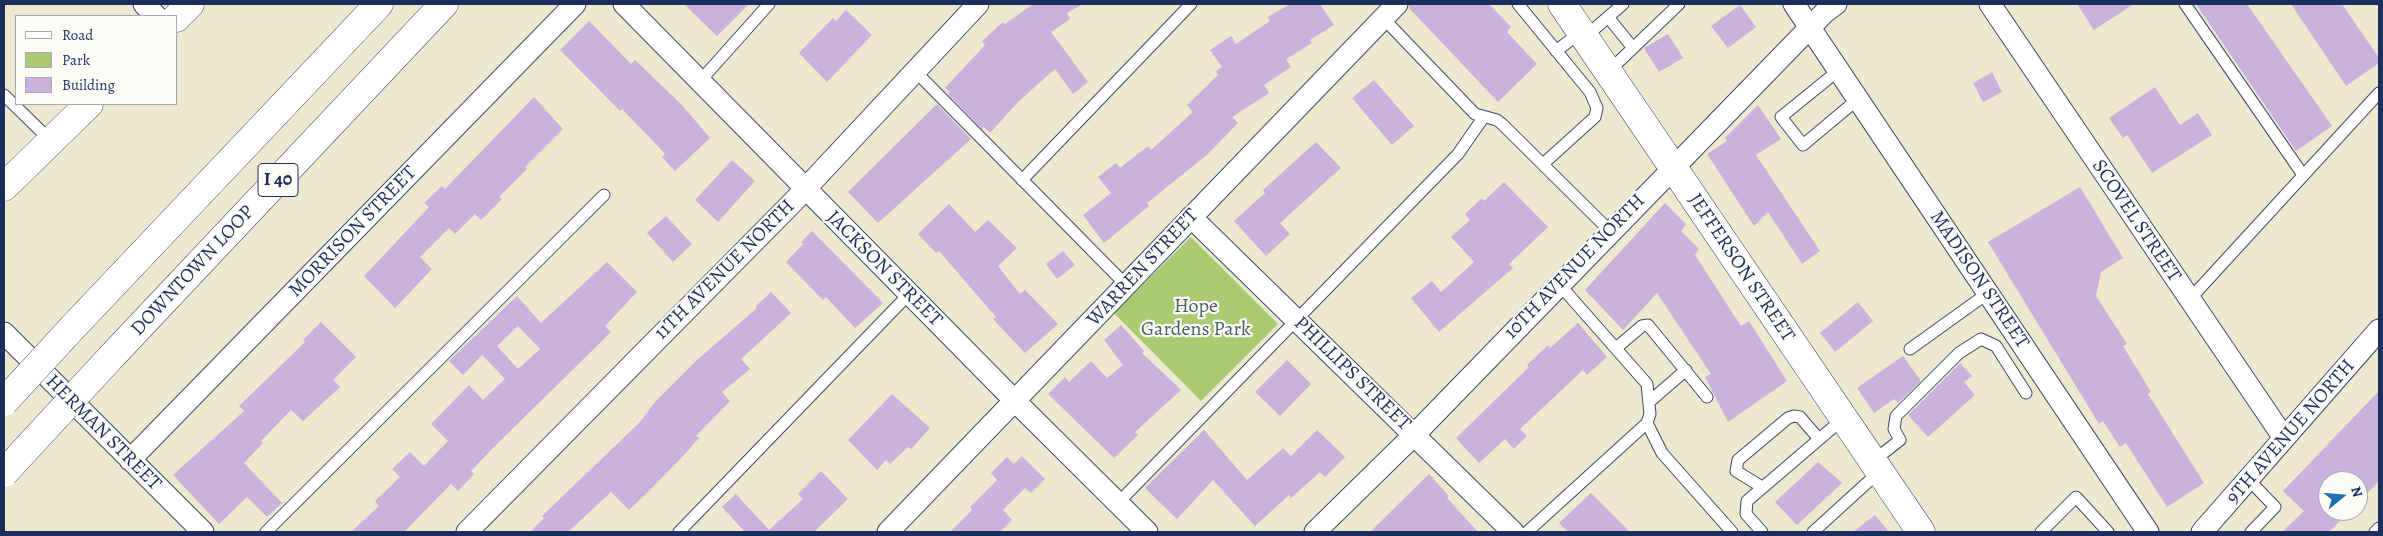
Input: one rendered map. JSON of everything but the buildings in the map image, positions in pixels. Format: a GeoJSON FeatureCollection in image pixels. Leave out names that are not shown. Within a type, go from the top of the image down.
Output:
{"type":"FeatureCollection","features":[{"type":"Feature","properties":{"kind":"main road"},"geometry":{"type":"LineString","coordinates":[[178,16],[190,4]]}},
{"type":"Feature","properties":{"kind":"main road","name":"I 40"},"geometry":{"type":"LineString","coordinates":[[4,402],[379,4]]}},
{"type":"Feature","properties":{"kind":"main road","name":"DOWNTOWN LOOP"},"geometry":{"type":"LineString","coordinates":[[4,473],[444,4]]}},
{"type":"Feature","properties":{"kind":"main road","name":"JEFFERSON STREET"},"geometry":{"type":"LineString","coordinates":[[1562,4],[1921,532]]}},
{"type":"Feature","properties":{"kind":"main road"},"geometry":{"type":"LineString","coordinates":[[4,188],[88,105]]}},
{"type":"Feature","properties":{"kind":"street"},"geometry":{"type":"LineString","coordinates":[[144,4],[155,15]]}},
{"type":"Feature","properties":{"kind":"street","name":"MORRISON STREET"},"geometry":{"type":"LineString","coordinates":[[130,460],[575,4]]}},
{"type":"Feature","properties":{"kind":"street","name":"JACKSON STREET"},"geometry":{"type":"LineString","coordinates":[[624,4],[909,294],[1147,532]]}},
{"type":"Feature","properties":{"kind":"street","name":"11TH AVENUE NORTH"},"geometry":{"type":"LineString","coordinates":[[467,532],[805,189],[978,4]]}},
{"type":"Feature","properties":{"kind":"street","name":"MADISON STREET"},"geometry":{"type":"LineString","coordinates":[[1794,4],[2148,532]]}},
{"type":"Feature","properties":{"kind":"street","name":"10TH AVENUE NORTH"},"geometry":{"type":"LineString","coordinates":[[1322,530],[1672,167],[1825,12],[1836,4]]}},
{"type":"Feature","properties":{"kind":"street","name":"SCOVEL STREET"},"geometry":{"type":"LineString","coordinates":[[1990,4],[2284,438]]}},
{"type":"Feature","properties":{"kind":"street","name":"WARREN STREET"},"geometry":{"type":"LineString","coordinates":[[888,532],[1127,286],[1190,217],[1388,10]]}},
{"type":"Feature","properties":{"kind":"street","name":"PHILLIPS STREET"},"geometry":{"type":"LineString","coordinates":[[1190,217],[1513,532]]}},
{"type":"Feature","properties":{"kind":"street","name":"HERMAN STREET"},"geometry":{"type":"LineString","coordinates":[[4,333],[202,532]]}},
{"type":"Feature","properties":{"kind":"street","name":"9TH AVENUE NORTH"},"geometry":{"type":"LineString","coordinates":[[2202,532],[2378,334]]}},
{"type":"Feature","properties":{"kind":"lane"},"geometry":{"type":"LineString","coordinates":[[700,80],[769,4]]}},
{"type":"Feature","properties":{"kind":"lane"},"geometry":{"type":"LineString","coordinates":[[1022,180],[1191,4]]}},
{"type":"Feature","properties":{"kind":"lane"},"geometry":{"type":"LineString","coordinates":[[1518,4],[1590,92],[1596,102],[1596,114],[1543,164]]}},
{"type":"Feature","properties":{"kind":"lane"},"geometry":{"type":"LineString","coordinates":[[1556,51],[1583,35],[1623,4]]}},
{"type":"Feature","properties":{"kind":"lane"},"geometry":{"type":"LineString","coordinates":[[1608,72],[1679,4]]}},
{"type":"Feature","properties":{"kind":"lane"},"geometry":{"type":"LineString","coordinates":[[2185,4],[2303,175]]}},
{"type":"Feature","properties":{"kind":"lane"},"geometry":{"type":"LineString","coordinates":[[1388,10],[1475,114],[1483,118],[1497,120],[1610,231]]}},
{"type":"Feature","properties":{"kind":"lane"},"geometry":{"type":"LineString","coordinates":[[1608,17],[1633,48]]}},
{"type":"Feature","properties":{"kind":"lane"},"geometry":{"type":"LineString","coordinates":[[1839,70],[1782,117],[1802,145],[1858,99]]}},
{"type":"Feature","properties":{"kind":"lane"},"geometry":{"type":"LineString","coordinates":[[915,71],[1127,286]]}},
{"type":"Feature","properties":{"kind":"lane"},"geometry":{"type":"LineString","coordinates":[[2189,300],[2379,93]]}},
{"type":"Feature","properties":{"kind":"lane"},"geometry":{"type":"LineString","coordinates":[[4,95],[51,141]]}},
{"type":"Feature","properties":{"kind":"lane"},"geometry":{"type":"LineString","coordinates":[[1118,503],[1295,319],[1458,154],[1483,118]]}},
{"type":"Feature","properties":{"kind":"lane"},"geometry":{"type":"LineString","coordinates":[[266,532],[604,195]]}},
{"type":"Feature","properties":{"kind":"lane"},"geometry":{"type":"LineString","coordinates":[[1559,284],[1647,384],[1649,402],[1647,423],[1662,453],[1732,532]]}},
{"type":"Feature","properties":{"kind":"lane"},"geometry":{"type":"LineString","coordinates":[[679,532],[909,294]]}},
{"type":"Feature","properties":{"kind":"lane"},"geometry":{"type":"LineString","coordinates":[[1910,350],[1988,294]]}},
{"type":"Feature","properties":{"kind":"lane"},"geometry":{"type":"LineString","coordinates":[[1616,348],[1642,326],[1650,326],[1707,397]]}},
{"type":"Feature","properties":{"kind":"lane"},"geometry":{"type":"LineString","coordinates":[[1813,532],[1900,440],[1894,429],[1896,416],[1959,353],[1981,339],[1996,346],[2026,393]]}},
{"type":"Feature","properties":{"kind":"lane"},"geometry":{"type":"LineString","coordinates":[[1649,402],[1686,370]]}},
{"type":"Feature","properties":{"kind":"lane"},"geometry":{"type":"LineString","coordinates":[[1762,487],[1736,471],[1738,460],[1788,418],[1794,416],[1800,417],[1819,439]]}},
{"type":"Feature","properties":{"kind":"lane"},"geometry":{"type":"LineString","coordinates":[[1762,532],[1746,514],[1747,500],[1844,418]]}},
{"type":"Feature","properties":{"kind":"lane"},"geometry":{"type":"LineString","coordinates":[[1527,532],[1647,423]]}},
{"type":"Feature","properties":{"kind":"lane"},"geometry":{"type":"LineString","coordinates":[[2249,480],[2275,507],[2251,532]]}},
{"type":"Feature","properties":{"kind":"lane"},"geometry":{"type":"LineString","coordinates":[[2040,532],[2076,497],[2108,532]]}},
{"type":"Feature","properties":{"kind":"lane"},"geometry":{"type":"LineString","coordinates":[[2375,532],[2379,528]]}},
{"type":"Feature","properties":{"kind":"green space","name":"Hope Gardens Park"},"geometry":{"type":"Polygon","coordinates":[[[1191,237],[1278,324],[1201,401],[1114,313],[1191,237]]]}}]}
